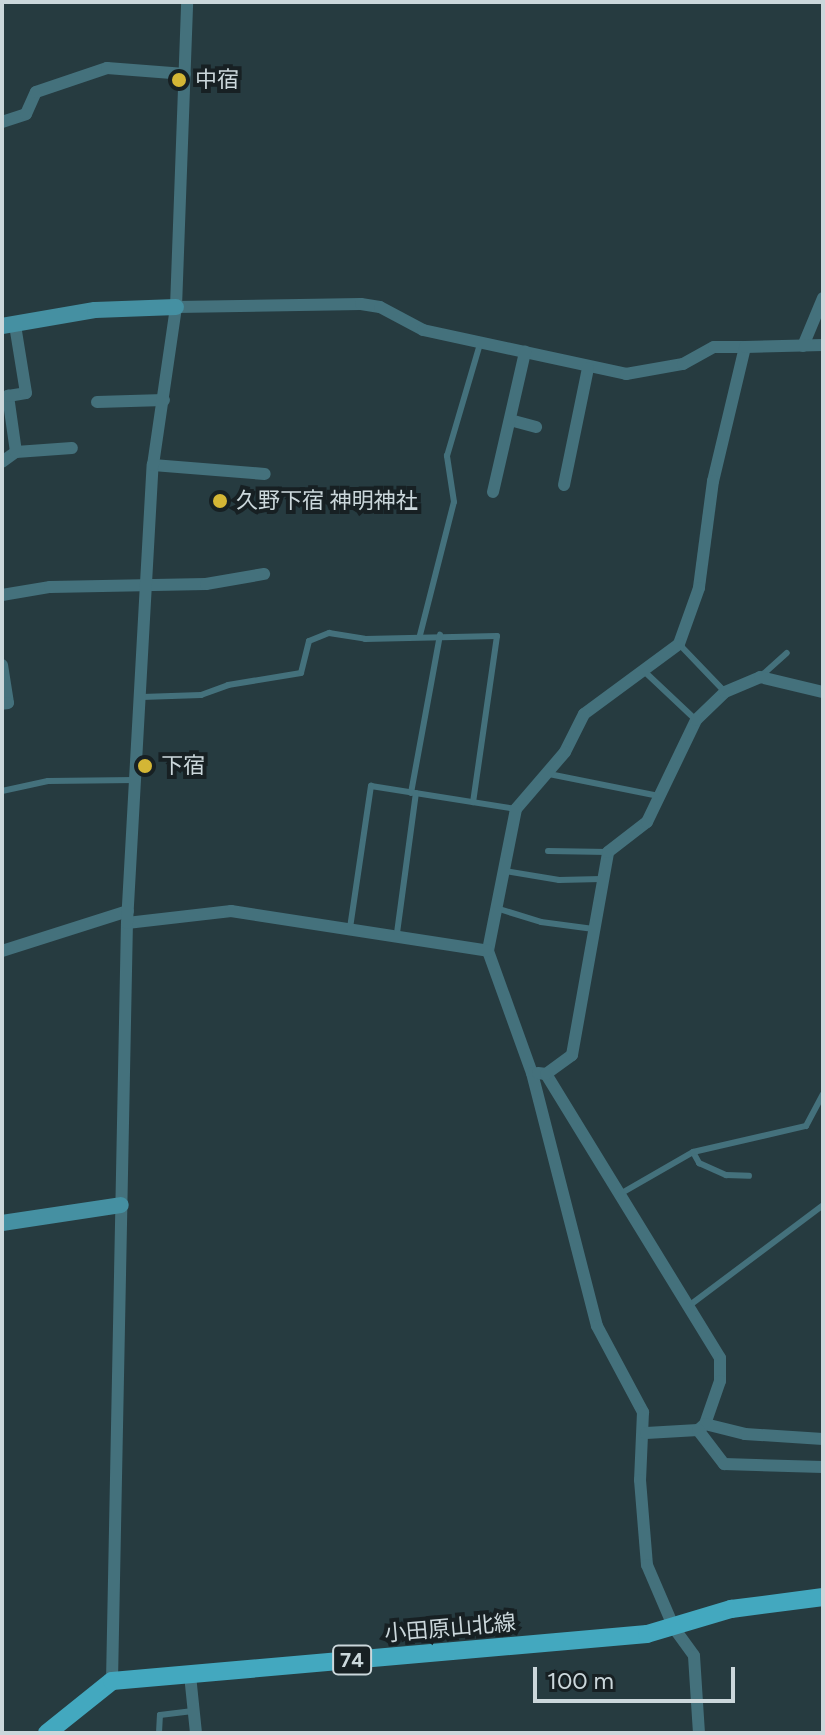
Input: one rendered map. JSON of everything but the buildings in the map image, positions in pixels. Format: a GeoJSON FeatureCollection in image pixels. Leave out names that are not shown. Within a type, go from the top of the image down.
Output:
{"type":"FeatureCollection","features":[{"type":"Feature","properties":{"kind":"main road","name":"小田原山北線"},"geometry":{"type":"LineString","coordinates":[[112,1681],[674,1628],[731,1609],[823,1597]]}},
{"type":"Feature","properties":{"kind":"main road"},"geometry":{"type":"LineString","coordinates":[[47,1733],[112,1681]]}},
{"type":"Feature","properties":{"kind":"street"},"geometry":{"type":"LineString","coordinates":[[112,1681],[127,917],[153,465],[176,307],[187,2]]}},
{"type":"Feature","properties":{"kind":"street"},"geometry":{"type":"LineString","coordinates":[[2,122],[26,114],[36,92],[107,68],[185,74]]}},
{"type":"Feature","properties":{"kind":"street"},"geometry":{"type":"LineString","coordinates":[[803,346],[823,298]]}},
{"type":"Feature","properties":{"kind":"street"},"geometry":{"type":"LineString","coordinates":[[16,452],[5,396],[26,393],[9,326],[95,310],[361,304],[380,307],[423,330],[588,368],[659,371],[714,347],[823,345]]}},
{"type":"Feature","properties":{"kind":"street"},"geometry":{"type":"LineString","coordinates":[[699,1733],[694,1656],[674,1628],[647,1565],[640,1480],[646,1433],[643,1412],[597,1326],[532,1073],[488,951],[516,809],[549,774],[584,714],[679,644],[699,588],[713,481],[745,347]]}},
{"type":"Feature","properties":{"kind":"street"},"geometry":{"type":"LineString","coordinates":[[493,492],[525,352]]}},
{"type":"Feature","properties":{"kind":"street"},"geometry":{"type":"LineString","coordinates":[[564,485],[588,368]]}},
{"type":"Feature","properties":{"kind":"street"},"geometry":{"type":"LineString","coordinates":[[97,402],[164,400]]}},
{"type":"Feature","properties":{"kind":"street"},"geometry":{"type":"LineString","coordinates":[[510,420],[536,427]]}},
{"type":"Feature","properties":{"kind":"street"},"geometry":{"type":"LineString","coordinates":[[2,462],[16,452],[72,448]]}},
{"type":"Feature","properties":{"kind":"street"},"geometry":{"type":"LineString","coordinates":[[153,465],[265,474]]}},
{"type":"Feature","properties":{"kind":"street"},"geometry":{"type":"LineString","coordinates":[[2,595],[50,587],[148,587],[264,574]]}},
{"type":"Feature","properties":{"kind":"street"},"geometry":{"type":"LineString","coordinates":[[2,665],[8,703],[2,704]]}},
{"type":"Feature","properties":{"kind":"street"},"geometry":{"type":"LineString","coordinates":[[532,1073],[546,1074],[572,1055],[598,929],[601,879],[608,852],[647,822],[696,720],[725,692],[760,677],[823,692]]}},
{"type":"Feature","properties":{"kind":"street"},"geometry":{"type":"LineString","coordinates":[[2,951],[127,917],[231,911],[397,933],[488,951]]}},
{"type":"Feature","properties":{"kind":"street"},"geometry":{"type":"LineString","coordinates":[[546,1074],[617,1195],[690,1305],[720,1358],[720,1381],[702,1427]]}},
{"type":"Feature","properties":{"kind":"street"},"geometry":{"type":"LineString","coordinates":[[2,1223],[121,1205]]}},
{"type":"Feature","properties":{"kind":"street"},"geometry":{"type":"LineString","coordinates":[[646,1433],[702,1427],[806,1444],[823,1439]]}},
{"type":"Feature","properties":{"kind":"street"},"geometry":{"type":"LineString","coordinates":[[702,1427],[724,1464],[823,1467]]}},
{"type":"Feature","properties":{"kind":"street"},"geometry":{"type":"LineString","coordinates":[[190,1675],[196,1733]]}},
{"type":"Feature","properties":{"kind":"lane"},"geometry":{"type":"LineString","coordinates":[[420,635],[454,502],[447,456],[480,343]]}},
{"type":"Feature","properties":{"kind":"lane"},"geometry":{"type":"LineString","coordinates":[[142,697],[201,695],[228,685],[301,673],[309,641],[318,635],[365,639],[420,635],[497,636],[473,802]]}},
{"type":"Feature","properties":{"kind":"lane"},"geometry":{"type":"LineString","coordinates":[[397,933],[413,793],[440,635]]}},
{"type":"Feature","properties":{"kind":"lane"},"geometry":{"type":"LineString","coordinates":[[679,644],[725,692]]}},
{"type":"Feature","properties":{"kind":"lane"},"geometry":{"type":"LineString","coordinates":[[760,677],[787,653]]}},
{"type":"Feature","properties":{"kind":"lane"},"geometry":{"type":"LineString","coordinates":[[645,672],[696,720]]}},
{"type":"Feature","properties":{"kind":"lane"},"geometry":{"type":"LineString","coordinates":[[549,774],[660,796]]}},
{"type":"Feature","properties":{"kind":"lane"},"geometry":{"type":"LineString","coordinates":[[2,791],[48,781],[135,780]]}},
{"type":"Feature","properties":{"kind":"lane"},"geometry":{"type":"LineString","coordinates":[[350,928],[371,786],[516,809]]}},
{"type":"Feature","properties":{"kind":"lane"},"geometry":{"type":"LineString","coordinates":[[548,851],[608,852]]}},
{"type":"Feature","properties":{"kind":"lane"},"geometry":{"type":"LineString","coordinates":[[502,870],[559,880],[601,879]]}},
{"type":"Feature","properties":{"kind":"lane"},"geometry":{"type":"LineString","coordinates":[[496,908],[541,922],[598,929]]}},
{"type":"Feature","properties":{"kind":"lane"},"geometry":{"type":"LineString","coordinates":[[617,1195],[693,1152],[806,1126],[823,1094]]}},
{"type":"Feature","properties":{"kind":"lane"},"geometry":{"type":"LineString","coordinates":[[693,1152],[699,1163],[726,1175],[749,1176]]}},
{"type":"Feature","properties":{"kind":"lane"},"geometry":{"type":"LineString","coordinates":[[690,1305],[823,1205]]}},
{"type":"Feature","properties":{"kind":"lane"},"geometry":{"type":"LineString","coordinates":[[159,1733],[160,1715],[193,1711]]}},
{"type":"Feature","properties":{"kind":"place","name":"中宿"},"geometry":{"type":"Point","coordinates":[179,80]}},
{"type":"Feature","properties":{"kind":"place","name":"久野下宿 神明神社"},"geometry":{"type":"Point","coordinates":[220,501]}},
{"type":"Feature","properties":{"kind":"place","name":"下宿"},"geometry":{"type":"Point","coordinates":[145,766]}}]}
